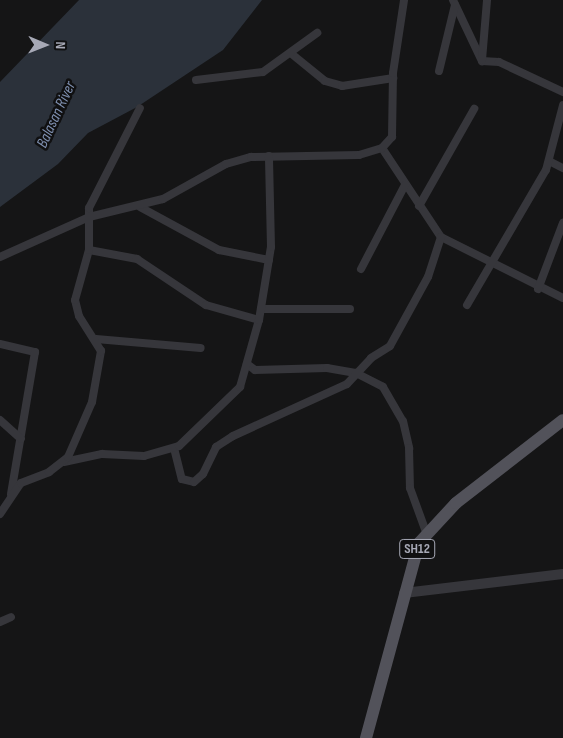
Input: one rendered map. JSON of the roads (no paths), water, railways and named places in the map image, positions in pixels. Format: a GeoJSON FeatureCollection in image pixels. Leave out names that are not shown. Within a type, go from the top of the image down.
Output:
{"type":"FeatureCollection","features":[{"type":"Feature","properties":{"kind":"main road","name":"SH12"},"geometry":{"type":"LineString","coordinates":[[366,738],[404,593],[426,532],[563,420]]}},
{"type":"Feature","properties":{"kind":"street"},"geometry":{"type":"LineString","coordinates":[[0,257],[89,217],[140,207],[197,184],[226,164],[269,156],[359,155],[382,148],[392,137],[393,78],[404,0]]}},
{"type":"Feature","properties":{"kind":"street"},"geometry":{"type":"LineString","coordinates":[[482,60],[487,0]]}},
{"type":"Feature","properties":{"kind":"street"},"geometry":{"type":"LineString","coordinates":[[454,2],[482,60]]}},
{"type":"Feature","properties":{"kind":"street"},"geometry":{"type":"LineString","coordinates":[[439,71],[454,2]]}},
{"type":"Feature","properties":{"kind":"street"},"geometry":{"type":"LineString","coordinates":[[196,80],[263,72],[293,55],[317,33]]}},
{"type":"Feature","properties":{"kind":"street"},"geometry":{"type":"LineString","coordinates":[[293,55],[325,81],[342,86],[393,78]]}},
{"type":"Feature","properties":{"kind":"street"},"geometry":{"type":"LineString","coordinates":[[482,60],[499,62],[563,92]]}},
{"type":"Feature","properties":{"kind":"street"},"geometry":{"type":"LineString","coordinates":[[467,305],[494,263],[549,161],[563,105]]}},
{"type":"Feature","properties":{"kind":"street"},"geometry":{"type":"LineString","coordinates":[[64,462],[76,446],[92,402],[102,351],[96,339],[79,316],[75,300],[89,250],[89,217],[94,191],[116,159],[140,108]]}},
{"type":"Feature","properties":{"kind":"street"},"geometry":{"type":"LineString","coordinates":[[419,206],[474,109]]}},
{"type":"Feature","properties":{"kind":"street"},"geometry":{"type":"LineString","coordinates":[[382,148],[441,237],[494,263],[538,289],[563,298]]}},
{"type":"Feature","properties":{"kind":"street"},"geometry":{"type":"LineString","coordinates":[[0,514],[10,497],[24,481],[64,462],[102,454],[144,456],[174,448],[240,387],[259,320],[269,260],[269,156]]}},
{"type":"Feature","properties":{"kind":"street"},"geometry":{"type":"LineString","coordinates":[[549,161],[563,168]]}},
{"type":"Feature","properties":{"kind":"street"},"geometry":{"type":"LineString","coordinates":[[361,269],[405,185]]}},
{"type":"Feature","properties":{"kind":"street"},"geometry":{"type":"LineString","coordinates":[[140,207],[219,250],[269,260]]}},
{"type":"Feature","properties":{"kind":"street"},"geometry":{"type":"LineString","coordinates":[[538,289],[563,223]]}},
{"type":"Feature","properties":{"kind":"street"},"geometry":{"type":"LineString","coordinates":[[174,448],[182,479],[194,482],[203,474],[216,448],[233,436],[328,396],[390,346],[428,277],[441,237]]}},
{"type":"Feature","properties":{"kind":"street"},"geometry":{"type":"LineString","coordinates":[[89,250],[137,259],[206,304],[259,320]]}},
{"type":"Feature","properties":{"kind":"street"},"geometry":{"type":"LineString","coordinates":[[261,309],[350,309]]}},
{"type":"Feature","properties":{"kind":"street"},"geometry":{"type":"LineString","coordinates":[[96,339],[201,348]]}},
{"type":"Feature","properties":{"kind":"street"},"geometry":{"type":"LineString","coordinates":[[0,344],[35,352],[10,497]]}},
{"type":"Feature","properties":{"kind":"street"},"geometry":{"type":"LineString","coordinates":[[247,364],[255,370],[327,368],[356,372],[383,388],[403,421],[409,448],[410,488],[426,532]]}},
{"type":"Feature","properties":{"kind":"street"},"geometry":{"type":"LineString","coordinates":[[0,420],[20,439]]}},
{"type":"Feature","properties":{"kind":"street"},"geometry":{"type":"LineString","coordinates":[[404,593],[563,574]]}},
{"type":"Feature","properties":{"kind":"street"},"geometry":{"type":"LineString","coordinates":[[0,622],[11,617]]}},
{"type":"Feature","properties":{"kind":"water","name":"Balasan River"},"geometry":{"type":"Polygon","coordinates":[[[79,0],[262,0],[223,50],[137,107],[88,133],[58,164],[0,207],[0,82],[79,0]]]}}]}
